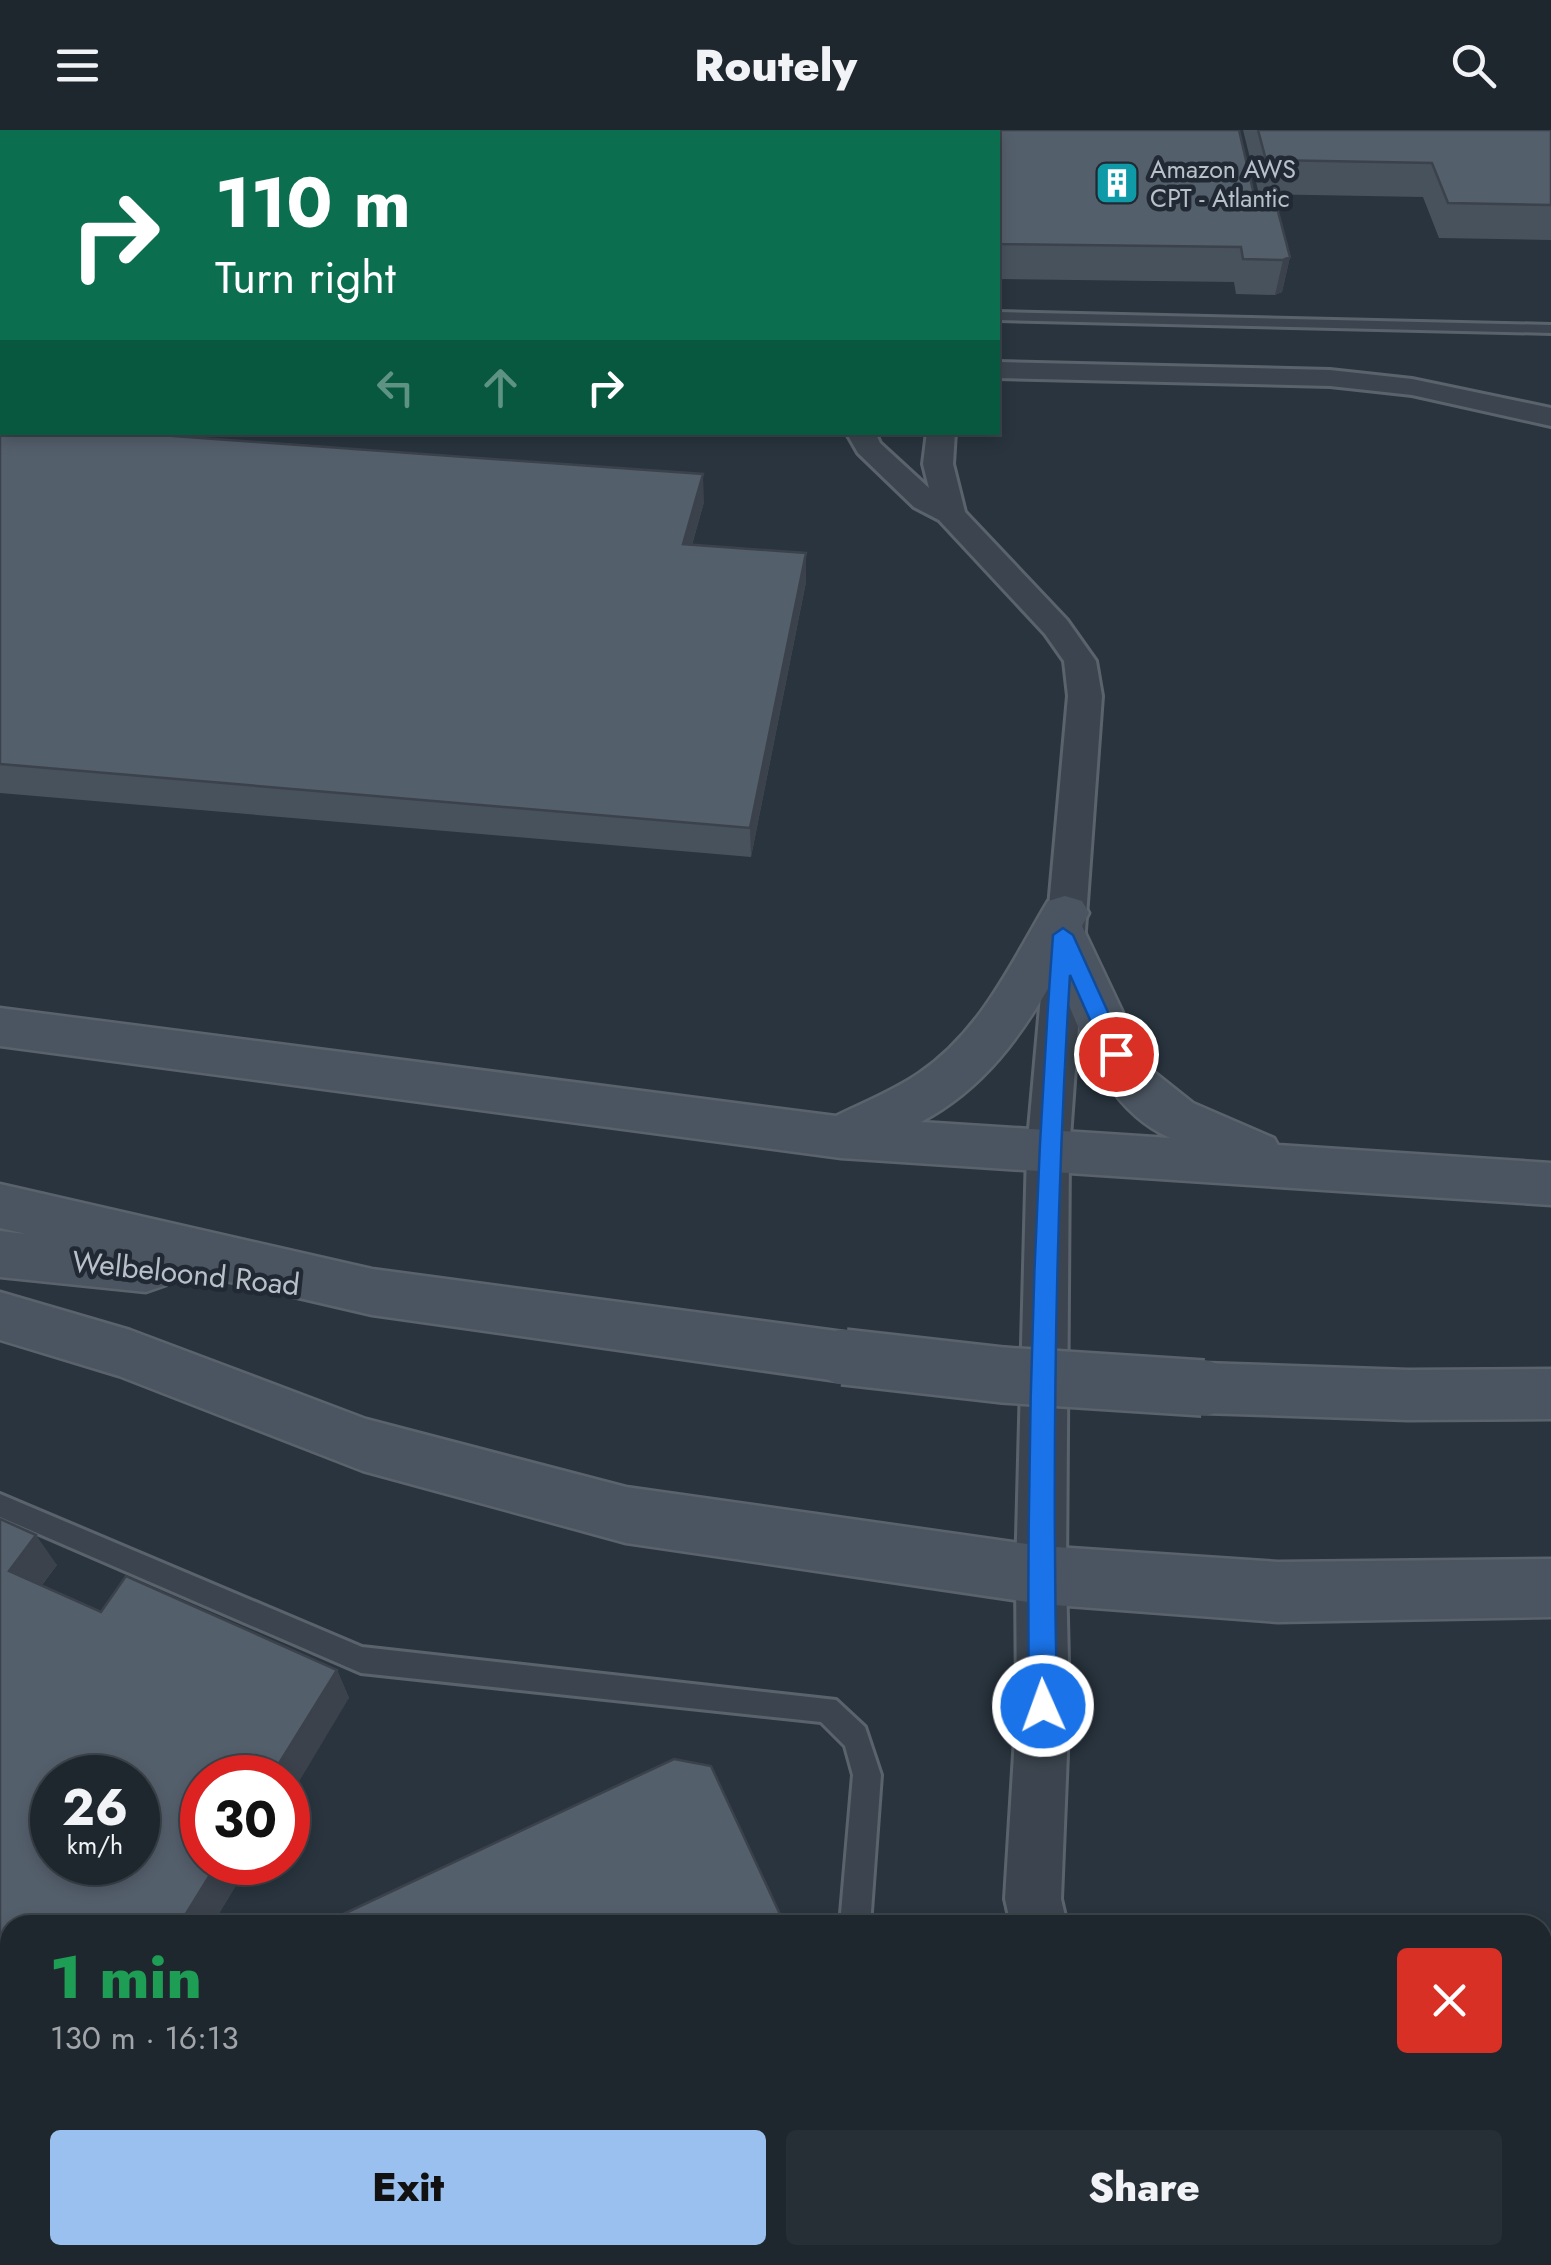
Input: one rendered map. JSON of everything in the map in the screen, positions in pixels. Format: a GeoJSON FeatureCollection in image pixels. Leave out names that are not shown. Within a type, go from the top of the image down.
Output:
{"type":"FeatureCollection","features":[{"type":"Feature","properties":{"kind":"main road"},"geometry":{"type":"LineString","coordinates":[[841,1137],[944,1083],[981,1048],[1020,996],[1064,924]]}},
{"type":"Feature","properties":{"kind":"main road"},"geometry":{"type":"LineString","coordinates":[[1064,924],[1129,1080],[1174,1117],[1290,1169]]}},
{"type":"Feature","properties":{"kind":"main road"},"geometry":{"type":"LineString","coordinates":[[0,1027],[841,1137],[1551,1184]]}},
{"type":"Feature","properties":{"kind":"main road"},"geometry":{"type":"LineString","coordinates":[[0,1206],[372,1292],[844,1357],[1023,1376],[1203,1388],[1551,1394]]}},
{"type":"Feature","properties":{"kind":"main road","name":"Welbeloond Road"},"geometry":{"type":"LineString","coordinates":[[0,1254],[372,1292]]}},
{"type":"Feature","properties":{"kind":"main road"},"geometry":{"type":"LineString","coordinates":[[0,1316],[130,1356],[363,1445],[626,1514],[1041,1575],[1278,1592],[1551,1588]]}},
{"type":"Feature","properties":{"kind":"street"},"geometry":{"type":"LineString","coordinates":[[1000,370],[1330,378],[1412,387],[1551,416]]}},
{"type":"Feature","properties":{"kind":"street"},"geometry":{"type":"LineString","coordinates":[[862,435],[868,447],[925,501],[950,514],[1056,627],[1080,661],[1086,696],[1048,1151],[1041,1575],[1043,1706],[1033,1899],[1037,1915]]}},
{"type":"Feature","properties":{"kind":"street"},"geometry":{"type":"LineString","coordinates":[[941,435],[938,464],[950,514]]}},
{"type":"Feature","properties":{"kind":"lane"},"geometry":{"type":"LineString","coordinates":[[1000,316],[1551,329]]}},
{"type":"Feature","properties":{"kind":"lane"},"geometry":{"type":"LineString","coordinates":[[0,1505],[361,1660],[826,1709],[855,1732],[864,1752],[867,1775],[856,1915]]}},
{"type":"Feature","properties":{"kind":"building","name":"Amazon AWS CPT - Atlantic"},"geometry":{"type":"Polygon","coordinates":[[[1000,130],[1239,130],[1255,199],[1275,200],[1290,257],[1243,259],[1241,247],[1000,244],[1000,130]]]}},
{"type":"Feature","properties":{"kind":"building"},"geometry":{"type":"Polygon","coordinates":[[[1258,130],[1551,130],[1551,205],[1448,203],[1432,163],[1266,160],[1258,130]]]}},
{"type":"Feature","properties":{"kind":"building"},"geometry":{"type":"Polygon","coordinates":[[[0,435],[160,435],[703,474],[683,544],[806,553],[750,828],[0,764],[0,435]]]}},
{"type":"Feature","properties":{"kind":"building"},"geometry":{"type":"Polygon","coordinates":[[[0,1519],[36,1535],[9,1571],[101,1612],[126,1576],[337,1670],[284,1755],[180,1755],[180,1885],[204,1885],[185,1915],[0,1915],[0,1519]]]}},
{"type":"Feature","properties":{"kind":"building"},"geometry":{"type":"Polygon","coordinates":[[[674,1759],[711,1766],[780,1915],[341,1915],[674,1759]]]}},
{"type":"Feature","properties":{"kind":"place","name":"Amazon AWS CPT - Atlantic"},"geometry":{"type":"Point","coordinates":[1117,183]}},
{"type":"Feature","properties":{"kind":"route"},"geometry":{"type":"LineString","coordinates":[[1043,1706],[1041,1575],[1048,1151],[1063,935],[1116,1054]]}}]}
